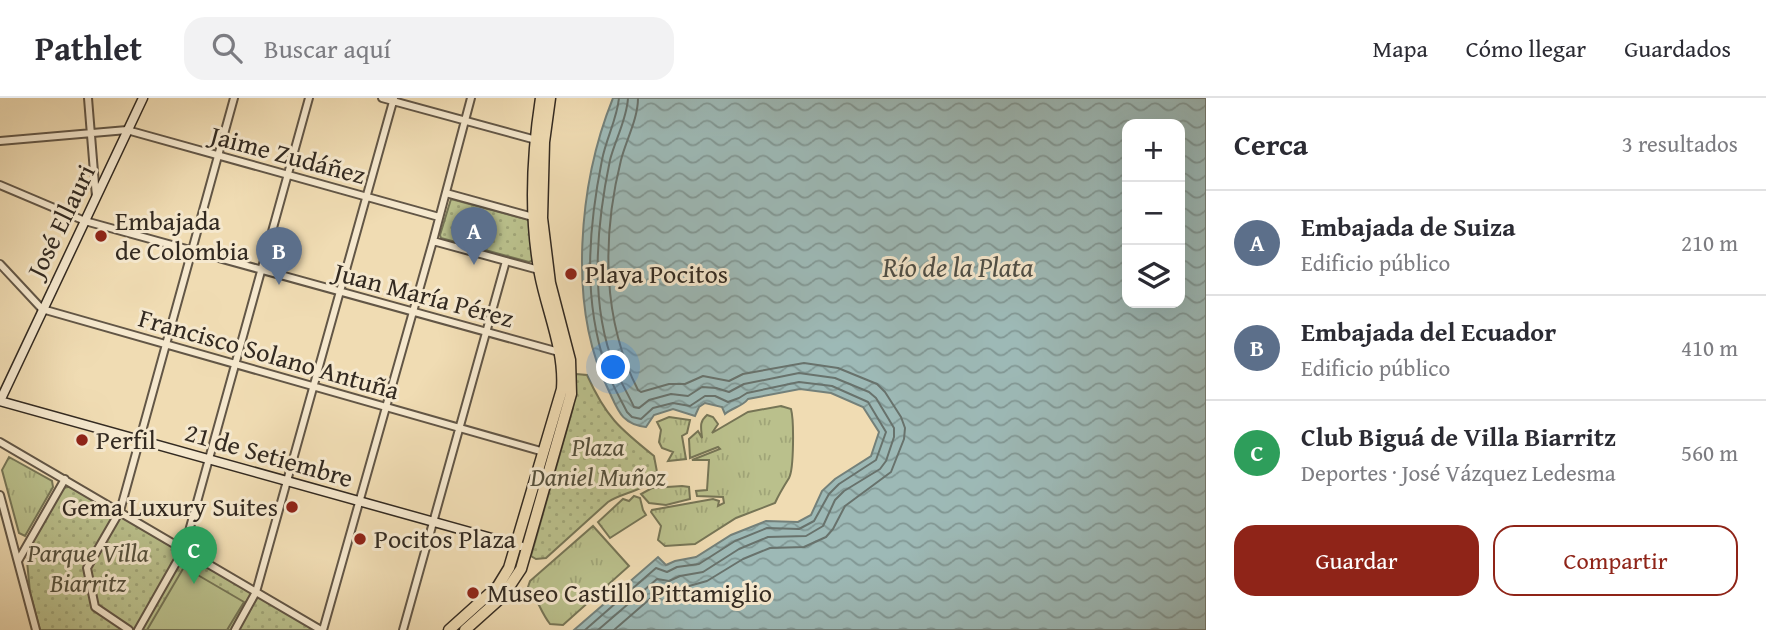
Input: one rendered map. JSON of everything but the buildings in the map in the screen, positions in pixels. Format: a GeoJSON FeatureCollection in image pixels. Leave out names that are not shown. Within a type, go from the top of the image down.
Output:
{"type":"FeatureCollection","features":[{"type":"Feature","properties":{"kind":"main road"},"geometry":{"type":"LineString","coordinates":[[449,630],[498,586],[536,520],[562,389],[563,371],[539,270],[533,217],[536,140],[541,98]]}},
{"type":"Feature","properties":{"kind":"main road"},"geometry":{"type":"LineString","coordinates":[[464,630],[512,585],[521,569],[522,547],[550,452],[570,400],[570,360],[547,265],[542,218],[542,168],[550,98]]}},
{"type":"Feature","properties":{"kind":"street"},"geometry":{"type":"LineString","coordinates":[[88,98],[96,197]]}},
{"type":"Feature","properties":{"kind":"street","name":"José Ellauri"},"geometry":{"type":"LineString","coordinates":[[0,401],[143,98]]}},
{"type":"Feature","properties":{"kind":"street"},"geometry":{"type":"LineString","coordinates":[[127,629],[95,607],[87,568],[118,514],[234,98]]}},
{"type":"Feature","properties":{"kind":"street"},"geometry":{"type":"LineString","coordinates":[[138,630],[184,549],[309,98]]}},
{"type":"Feature","properties":{"kind":"street"},"geometry":{"type":"LineString","coordinates":[[382,98],[536,140]]}},
{"type":"Feature","properties":{"kind":"street"},"geometry":{"type":"LineString","coordinates":[[0,453],[2,444],[65,479],[118,514],[184,549],[322,630],[471,98]]}},
{"type":"Feature","properties":{"kind":"street"},"geometry":{"type":"LineString","coordinates":[[235,630],[256,592],[368,197],[393,99]]}},
{"type":"Feature","properties":{"kind":"street","name":"Jaime Zudáñez"},"geometry":{"type":"LineString","coordinates":[[0,141],[127,130],[439,217]]}},
{"type":"Feature","properties":{"kind":"street","name":"Juan María Pérez"},"geometry":{"type":"LineString","coordinates":[[0,185],[85,221],[559,352]]}},
{"type":"Feature","properties":{"kind":"street"},"geometry":{"type":"LineString","coordinates":[[446,193],[533,217]]}},
{"type":"Feature","properties":{"kind":"street"},"geometry":{"type":"LineString","coordinates":[[433,241],[539,270]]}},
{"type":"Feature","properties":{"kind":"street"},"geometry":{"type":"LineString","coordinates":[[403,630],[506,261]]}},
{"type":"Feature","properties":{"kind":"street"},"geometry":{"type":"LineString","coordinates":[[0,264],[42,309]]}},
{"type":"Feature","properties":{"kind":"street","name":"Francisco Solano Antuña"},"geometry":{"type":"LineString","coordinates":[[42,309],[550,452]]}},
{"type":"Feature","properties":{"kind":"street","name":"21 de Setiembre"},"geometry":{"type":"LineString","coordinates":[[0,401],[522,547]]}},
{"type":"Feature","properties":{"kind":"street"},"geometry":{"type":"LineString","coordinates":[[18,561],[65,479]]}},
{"type":"Feature","properties":{"kind":"street"},"geometry":{"type":"LineString","coordinates":[[0,495],[33,628]]}},
{"type":"Feature","properties":{"kind":"green space"},"geometry":{"type":"Polygon","coordinates":[[[451,199],[529,220],[534,260],[529,262],[441,238],[451,199]]]}},
{"type":"Feature","properties":{"kind":"green space","name":"Plaza Daniel Muñoz"},"geometry":{"type":"Polygon","coordinates":[[[576,374],[587,375],[614,421],[654,456],[657,472],[648,484],[608,502],[546,558],[536,559],[531,556],[573,408],[576,374]]]}},
{"type":"Feature","properties":{"kind":"green space"},"geometry":{"type":"Polygon","coordinates":[[[781,406],[791,409],[793,455],[791,473],[775,503],[736,518],[695,544],[665,546],[658,540],[661,526],[652,510],[713,499],[719,501],[718,506],[724,503],[723,497],[697,496],[696,491],[707,490],[709,460],[692,460],[720,449],[718,447],[690,458],[689,439],[698,431],[702,438],[701,425],[704,418],[707,415],[713,417],[718,424],[712,433],[748,412],[781,406]]]}},
{"type":"Feature","properties":{"kind":"green space"},"geometry":{"type":"Polygon","coordinates":[[[669,417],[690,420],[687,433],[682,436],[686,459],[668,461],[673,452],[662,448],[659,442],[661,430],[657,422],[669,417]]]}},
{"type":"Feature","properties":{"kind":"green space"},"geometry":{"type":"Polygon","coordinates":[[[9,457],[52,481],[53,487],[25,536],[19,533],[2,470],[9,457]]]}},
{"type":"Feature","properties":{"kind":"green space","name":"Parque Villa Biarritz"},"geometry":{"type":"Polygon","coordinates":[[[70,487],[315,630],[40,630],[30,592],[27,561],[31,544],[63,488],[70,487]]]}},
{"type":"Feature","properties":{"kind":"green space"},"geometry":{"type":"Polygon","coordinates":[[[689,487],[690,499],[666,505],[649,503],[641,494],[652,488],[689,487]]]}},
{"type":"Feature","properties":{"kind":"green space"},"geometry":{"type":"Polygon","coordinates":[[[634,496],[640,498],[646,515],[610,538],[598,522],[623,499],[629,501],[634,496]]]}},
{"type":"Feature","properties":{"kind":"green space"},"geometry":{"type":"Polygon","coordinates":[[[593,526],[629,566],[563,625],[550,624],[528,587],[530,581],[593,526]]]}},
{"type":"Feature","properties":{"kind":"green space"},"geometry":{"type":"Polygon","coordinates":[[[184,567],[244,602],[227,630],[147,630],[184,567]]]}},
{"type":"Feature","properties":{"kind":"water","name":"Río de la Plata"},"geometry":{"type":"Polygon","coordinates":[[[613,98],[1206,98],[1206,630],[574,630],[658,557],[666,565],[696,557],[731,535],[766,521],[798,522],[811,515],[822,491],[835,479],[871,456],[879,432],[863,407],[831,393],[800,389],[748,399],[725,414],[722,407],[705,403],[699,407],[695,416],[673,409],[654,415],[646,427],[631,423],[621,415],[595,356],[587,320],[582,244],[592,167],[613,98]]]}},
{"type":"Feature","properties":{"kind":"place","name":"Embajada de Colombia"},"geometry":{"type":"Point","coordinates":[101,236]}},
{"type":"Feature","properties":{"kind":"place","name":"Embajada de Suiza"},"geometry":{"type":"Point","coordinates":[474,265]}},
{"type":"Feature","properties":{"kind":"place","name":"Playa Pocitos"},"geometry":{"type":"Point","coordinates":[571,274]}},
{"type":"Feature","properties":{"kind":"place","name":"Embajada del Ecuador"},"geometry":{"type":"Point","coordinates":[279,285]}},
{"type":"Feature","properties":{"kind":"place","name":"Perfil"},"geometry":{"type":"Point","coordinates":[82,440]}},
{"type":"Feature","properties":{"kind":"place","name":"Gema Luxury Suites"},"geometry":{"type":"Point","coordinates":[292,507]}},
{"type":"Feature","properties":{"kind":"place","name":"Pocitos Plaza"},"geometry":{"type":"Point","coordinates":[360,539]}},
{"type":"Feature","properties":{"kind":"place","name":"Club Biguá de Villa Biarritz"},"geometry":{"type":"Point","coordinates":[194,584]}},
{"type":"Feature","properties":{"kind":"place","name":"Museo Castillo Pittamiglio"},"geometry":{"type":"Point","coordinates":[473,593]}}]}
